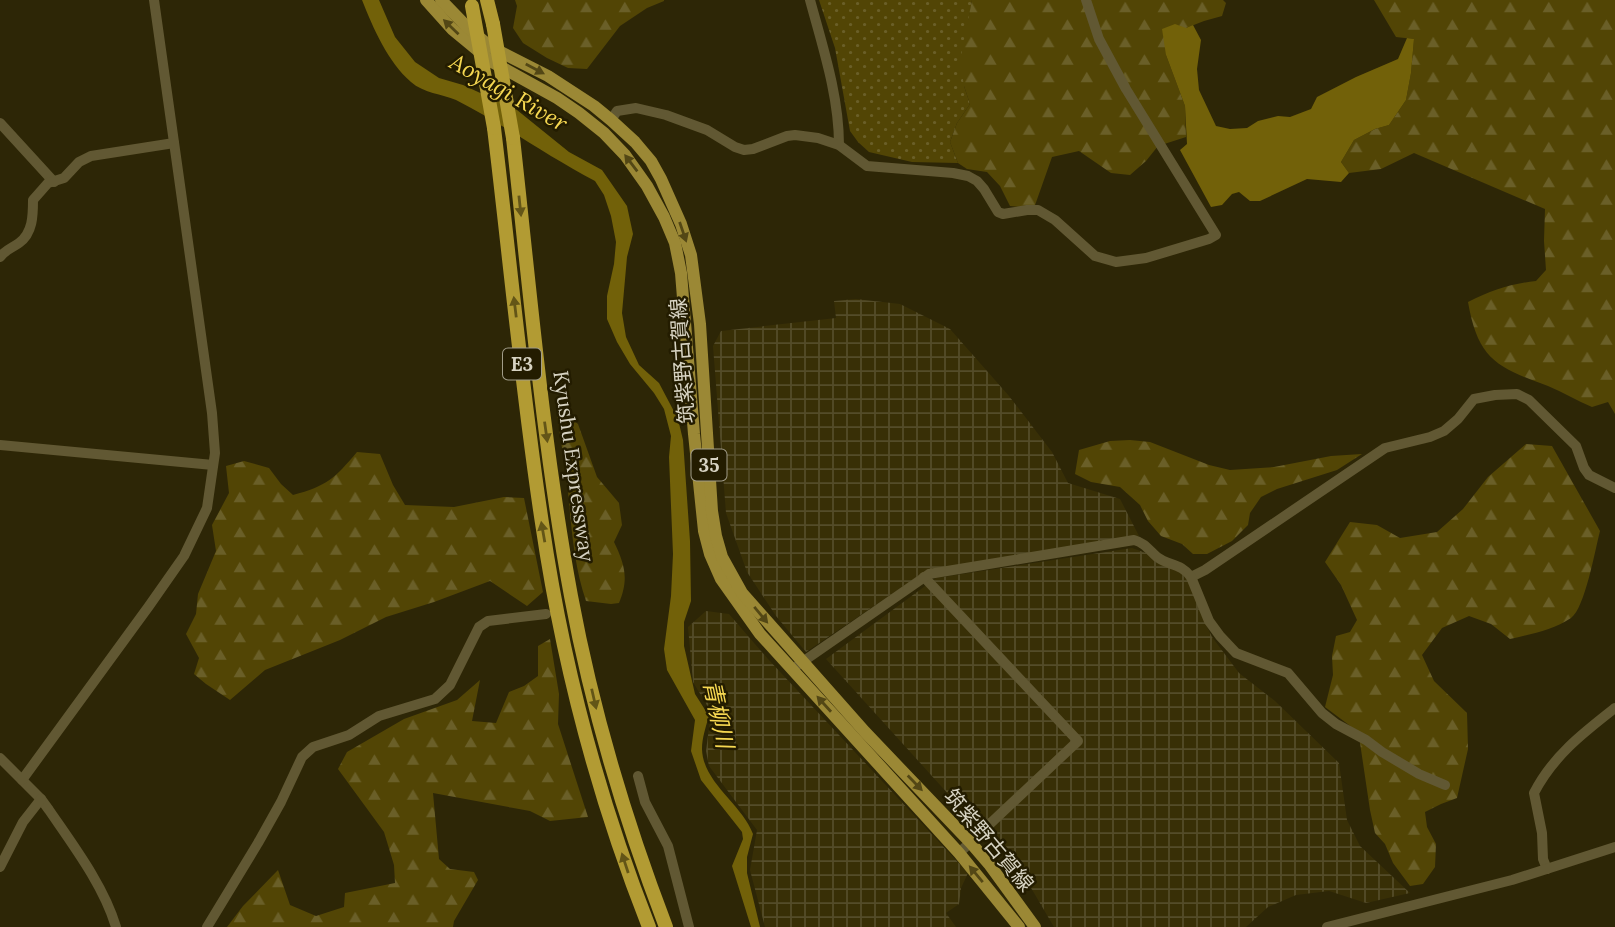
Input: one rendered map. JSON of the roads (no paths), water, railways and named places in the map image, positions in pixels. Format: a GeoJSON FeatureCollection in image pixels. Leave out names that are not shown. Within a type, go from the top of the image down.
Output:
{"type":"FeatureCollection","features":[{"type":"Feature","properties":{"kind":"highway","name":"Kyushu Expressway"},"geometry":{"type":"LineString","coordinates":[[487,0],[513,138],[543,410],[572,597],[597,714],[618,788],[666,927]]}},
{"type":"Feature","properties":{"kind":"highway","name":"Kyushu Expressway"},"geometry":{"type":"LineString","coordinates":[[472,3],[494,128],[527,413],[555,600],[580,711],[603,792],[649,927]]}},
{"type":"Feature","properties":{"kind":"main road","name":"筑紫野古賀線"},"geometry":{"type":"LineString","coordinates":[[426,0],[452,29],[492,62],[557,98],[604,133],[625,155],[647,186],[675,243],[681,272],[704,531],[721,579],[760,634],[797,665],[865,732],[971,843],[1035,927]]}},
{"type":"Feature","properties":{"kind":"main road","name":"筑紫野古賀線"},"geometry":{"type":"LineString","coordinates":[[441,0],[491,47],[548,76],[593,106],[635,142],[650,161],[661,179],[691,255],[700,324],[712,511],[722,556],[742,593],[797,665],[1019,927]]}},
{"type":"Feature","properties":{"kind":"street"},"geometry":{"type":"LineString","coordinates":[[22,780],[184,556],[207,508],[215,453],[212,413],[154,0]]}},
{"type":"Feature","properties":{"kind":"street"},"geometry":{"type":"LineString","coordinates":[[810,0],[836,103],[839,145]]}},
{"type":"Feature","properties":{"kind":"street"},"geometry":{"type":"LineString","coordinates":[[611,120],[617,111],[636,108],[666,115],[707,130],[744,150],[795,135],[818,138],[839,145],[867,166],[953,173],[968,177],[977,181],[984,189],[998,212],[1003,214],[1038,210],[1055,220],[1095,256],[1116,262],[1146,258],[1209,239],[1216,235],[1121,79],[1099,39],[1086,0]]}},
{"type":"Feature","properties":{"kind":"street"},"geometry":{"type":"LineString","coordinates":[[0,123],[54,181]]}},
{"type":"Feature","properties":{"kind":"street"},"geometry":{"type":"LineString","coordinates":[[0,257],[22,241],[33,222],[33,200],[48,183],[64,178],[79,162],[91,156],[174,143]]}},
{"type":"Feature","properties":{"kind":"street"},"geometry":{"type":"LineString","coordinates":[[1191,577],[1385,448],[1444,431],[1474,399],[1517,394],[1529,400],[1576,446],[1589,475],[1615,488]]}},
{"type":"Feature","properties":{"kind":"street"},"geometry":{"type":"LineString","coordinates":[[0,445],[213,465]]}},
{"type":"Feature","properties":{"kind":"street"},"geometry":{"type":"LineString","coordinates":[[797,665],[929,574],[1135,540],[1143,543],[1159,559],[1182,567],[1191,577],[1209,621],[1236,653],[1288,673],[1322,713],[1336,724],[1419,775],[1445,785]]}},
{"type":"Feature","properties":{"kind":"street"},"geometry":{"type":"LineString","coordinates":[[924,577],[1078,741],[959,853]]}},
{"type":"Feature","properties":{"kind":"street"},"geometry":{"type":"LineString","coordinates":[[207,927],[268,824],[302,757],[313,747],[349,735],[379,716],[435,699],[450,685],[479,627],[488,621],[546,614]]}},
{"type":"Feature","properties":{"kind":"street"},"geometry":{"type":"LineString","coordinates":[[1547,869],[1534,793],[1572,742],[1615,708]]}},
{"type":"Feature","properties":{"kind":"street"},"geometry":{"type":"LineString","coordinates":[[0,758],[41,799],[91,874],[116,927]]}},
{"type":"Feature","properties":{"kind":"street"},"geometry":{"type":"LineString","coordinates":[[638,776],[645,802],[668,846],[689,927]]}},
{"type":"Feature","properties":{"kind":"street"},"geometry":{"type":"LineString","coordinates":[[0,867],[23,822],[41,799]]}},
{"type":"Feature","properties":{"kind":"street"},"geometry":{"type":"LineString","coordinates":[[1327,927],[1511,880],[1615,847]]}},
{"type":"Feature","properties":{"kind":"water label","name":"Aoyagi River"},"geometry":{"type":"Point","coordinates":[509,92]}},
{"type":"Feature","properties":{"kind":"water label","name":"青柳川"},"geometry":{"type":"Point","coordinates":[719,714]}}]}
